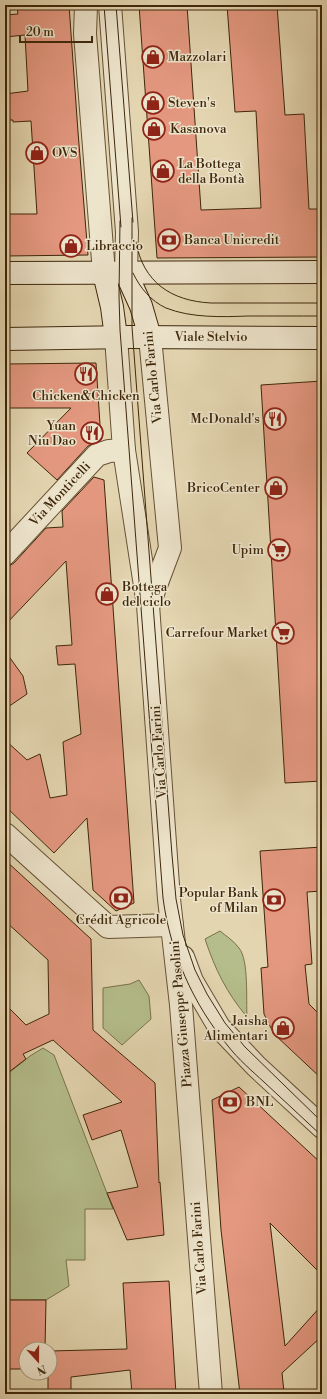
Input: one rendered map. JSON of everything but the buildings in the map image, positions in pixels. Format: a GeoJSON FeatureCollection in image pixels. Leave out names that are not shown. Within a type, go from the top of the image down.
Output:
{"type":"FeatureCollection","features":[{"type":"Feature","properties":{"kind":"street","name":"Via Carlo Farini"},"geometry":{"type":"LineString","coordinates":[[86,5],[85,34],[104,273],[112,307],[116,337],[124,450],[148,605],[169,899]]}},
{"type":"Feature","properties":{"kind":"street","name":"Via Carlo Farini"},"geometry":{"type":"LineString","coordinates":[[110,5],[127,232],[126,273],[141,306],[150,337],[170,548],[148,605]]}},
{"type":"Feature","properties":{"kind":"street"},"geometry":{"type":"LineString","coordinates":[[5,273],[322,272]]}},
{"type":"Feature","properties":{"kind":"street","name":"Viale Stelvio"},"geometry":{"type":"LineString","coordinates":[[5,339],[116,337],[322,338]]}},
{"type":"Feature","properties":{"kind":"street","name":"Via Monticelli"},"geometry":{"type":"LineString","coordinates":[[5,554],[97,455],[109,451],[124,450]]}},
{"type":"Feature","properties":{"kind":"street","name":"Piazza Giuseppe Pasolini"},"geometry":{"type":"LineString","coordinates":[[5,834],[108,927],[172,926]]}},
{"type":"Feature","properties":{"kind":"street","name":"Piazza Giuseppe Pasolini"},"geometry":{"type":"LineString","coordinates":[[169,899],[189,1103]]}},
{"type":"Feature","properties":{"kind":"street","name":"Piazza Giuseppe Pasolini"},"geometry":{"type":"LineString","coordinates":[[172,926],[192,981],[219,1027],[256,1066],[322,1127]]}},
{"type":"Feature","properties":{"kind":"street","name":"Via Carlo Farini"},"geometry":{"type":"LineString","coordinates":[[189,1103],[211,1394]]}},
{"type":"Feature","properties":{"kind":"green space"},"geometry":{"type":"Polygon","coordinates":[[[220,931],[235,943],[242,954],[246,971],[247,1017],[222,980],[205,939],[220,931]]]}},
{"type":"Feature","properties":{"kind":"green space"},"geometry":{"type":"Polygon","coordinates":[[[139,980],[149,996],[151,1019],[122,1045],[103,1028],[103,988],[130,984],[139,980]]]}},
{"type":"Feature","properties":{"kind":"green space"},"geometry":{"type":"Polygon","coordinates":[[[43,1048],[54,1055],[113,1209],[85,1209],[85,1260],[66,1260],[69,1286],[46,1300],[5,1300],[5,1076],[30,1056],[43,1048]]]}},
{"type":"Feature","properties":{"kind":"tram line"},"geometry":{"type":"LineString","coordinates":[[104,5],[121,227]]}},
{"type":"Feature","properties":{"kind":"tram line"},"geometry":{"type":"LineString","coordinates":[[116,5],[133,222]]}},
{"type":"Feature","properties":{"kind":"tram line"},"geometry":{"type":"LineString","coordinates":[[132,218],[132,327],[172,855],[176,899],[183,935],[195,970],[207,994],[225,1023],[245,1047],[322,1122]]}},
{"type":"Feature","properties":{"kind":"tram line"},"geometry":{"type":"LineString","coordinates":[[120,221],[120,330],[163,898],[166,918],[177,957],[185,976],[194,995],[215,1030],[241,1060],[322,1136]]}},
{"type":"Feature","properties":{"kind":"tram line"},"geometry":{"type":"LineString","coordinates":[[136,242],[145,268],[152,278],[161,287],[183,298],[211,303],[322,303]]}},
{"type":"Feature","properties":{"kind":"tram line"},"geometry":{"type":"LineString","coordinates":[[133,273],[139,284],[156,302],[166,308],[186,314],[217,317],[322,316]]}},
{"type":"Feature","properties":{"kind":"place","name":"Mazzolari"},"geometry":{"type":"Point","coordinates":[153,57]}},
{"type":"Feature","properties":{"kind":"place","name":"Steven's"},"geometry":{"type":"Point","coordinates":[153,103]}},
{"type":"Feature","properties":{"kind":"place","name":"Kasanova"},"geometry":{"type":"Point","coordinates":[154,129]}},
{"type":"Feature","properties":{"kind":"place","name":"OVS"},"geometry":{"type":"Point","coordinates":[37,153]}},
{"type":"Feature","properties":{"kind":"place","name":"La Bottega della Bontà"},"geometry":{"type":"Point","coordinates":[163,171]}},
{"type":"Feature","properties":{"kind":"place","name":"Banca Unicredit"},"geometry":{"type":"Point","coordinates":[169,240]}},
{"type":"Feature","properties":{"kind":"place","name":"Libraccio"},"geometry":{"type":"Point","coordinates":[71,246]}},
{"type":"Feature","properties":{"kind":"place","name":"Chicken&Chicken"},"geometry":{"type":"Point","coordinates":[86,374]}},
{"type":"Feature","properties":{"kind":"place","name":"McDonald's"},"geometry":{"type":"Point","coordinates":[275,419]}},
{"type":"Feature","properties":{"kind":"place","name":"Yuan Niu Dao"},"geometry":{"type":"Point","coordinates":[92,433]}},
{"type":"Feature","properties":{"kind":"place","name":"BricoCenter"},"geometry":{"type":"Point","coordinates":[276,488]}},
{"type":"Feature","properties":{"kind":"place","name":"Upim"},"geometry":{"type":"Point","coordinates":[279,550]}},
{"type":"Feature","properties":{"kind":"place","name":"Bottega del ciclo"},"geometry":{"type":"Point","coordinates":[107,594]}},
{"type":"Feature","properties":{"kind":"place","name":"Carrefour Market"},"geometry":{"type":"Point","coordinates":[283,633]}},
{"type":"Feature","properties":{"kind":"place","name":"Crédit Agricole"},"geometry":{"type":"Point","coordinates":[121,898]}},
{"type":"Feature","properties":{"kind":"place","name":"Popular Bank of Milan"},"geometry":{"type":"Point","coordinates":[274,900]}},
{"type":"Feature","properties":{"kind":"place","name":"Jaisha Alimentari"},"geometry":{"type":"Point","coordinates":[283,1028]}},
{"type":"Feature","properties":{"kind":"place","name":"BNL"},"geometry":{"type":"Point","coordinates":[230,1102]}}]}
